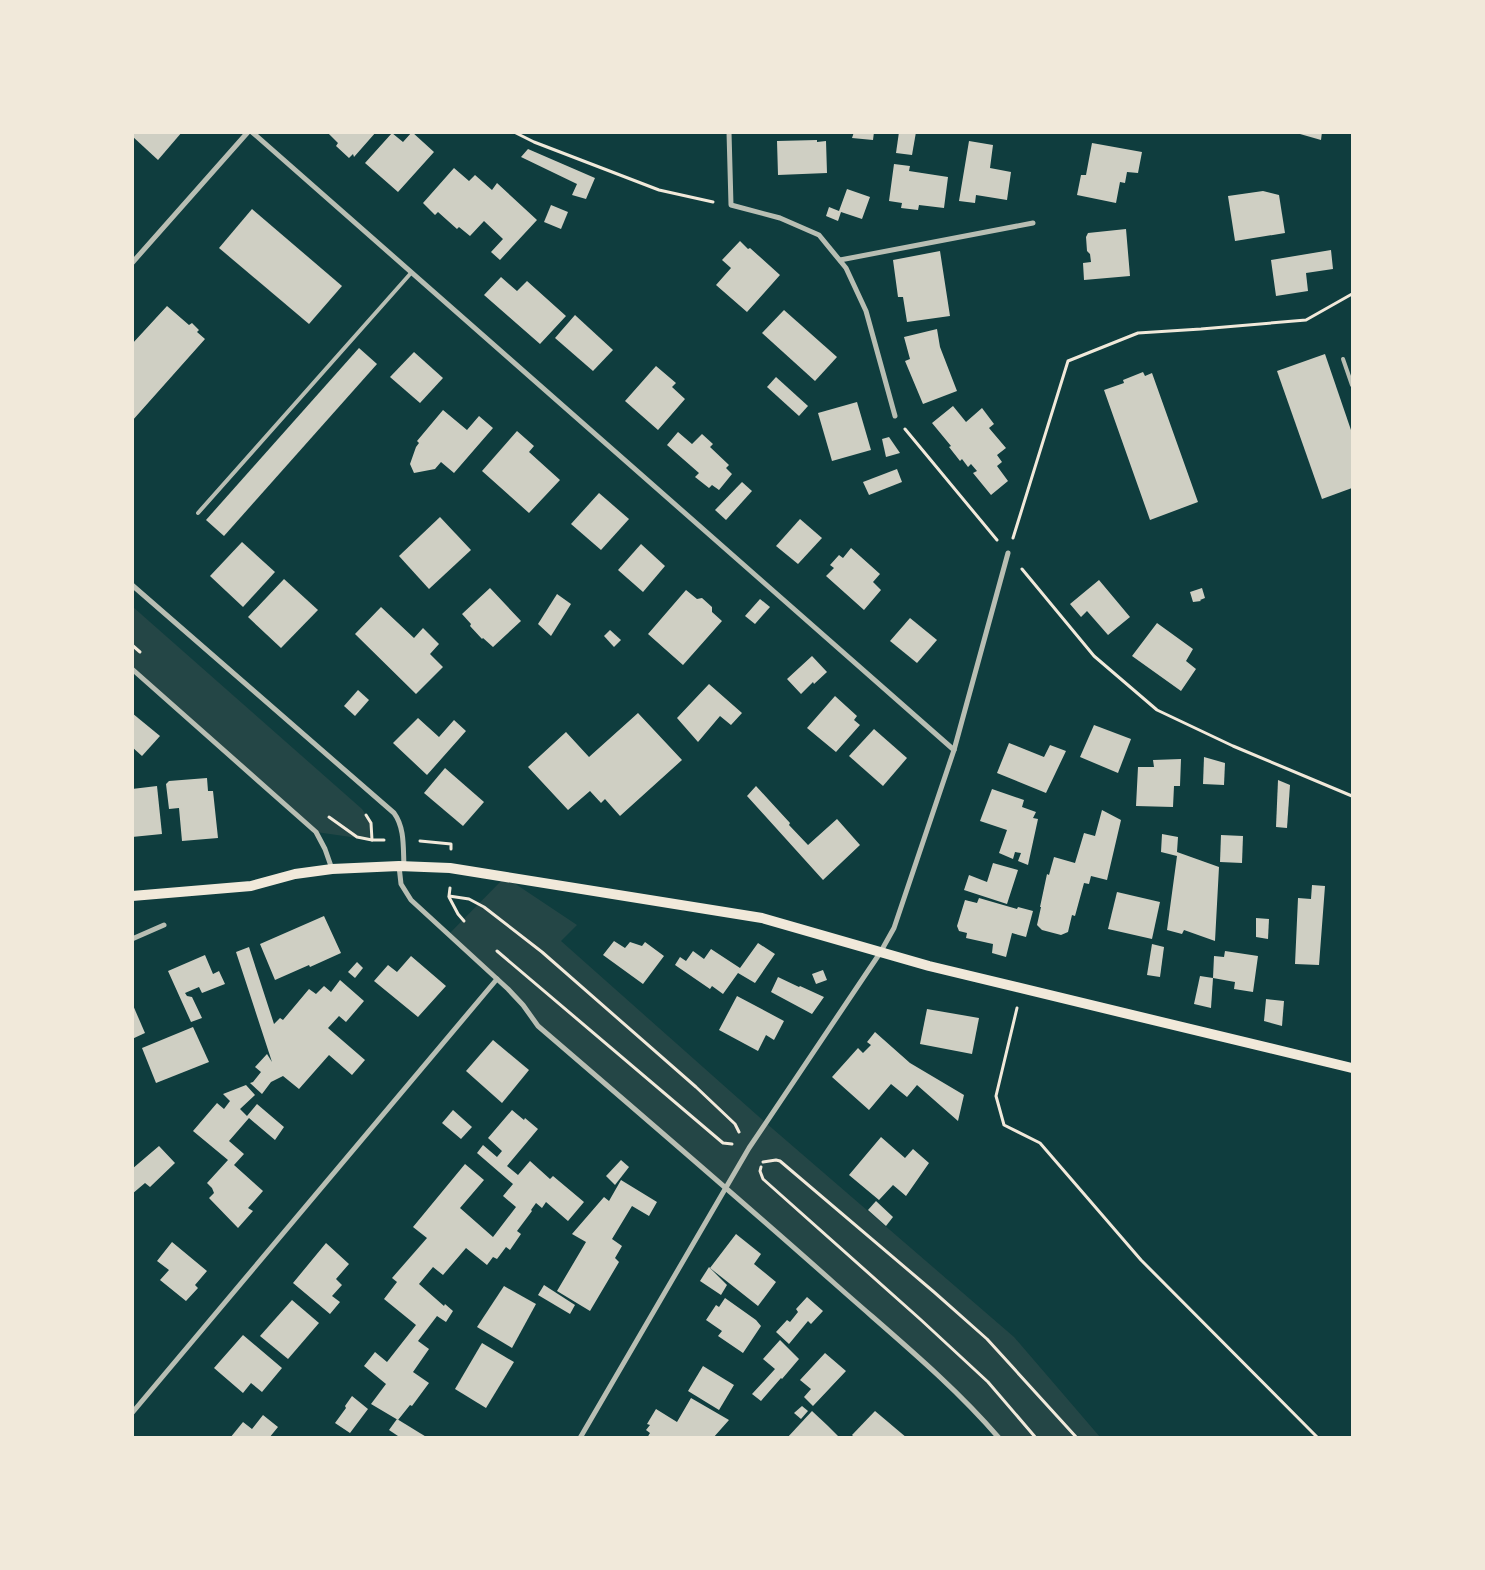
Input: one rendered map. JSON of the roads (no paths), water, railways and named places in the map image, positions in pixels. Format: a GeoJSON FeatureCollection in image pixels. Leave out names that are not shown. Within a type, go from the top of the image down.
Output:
{"type":"FeatureCollection","features":[{"type":"Feature","properties":{"kind":"main road"},"geometry":{"type":"LineString","coordinates":[[132,896],[251,886],[295,874],[332,869],[401,866],[450,868],[762,918],[929,966],[1352,1068]]}},
{"type":"Feature","properties":{"kind":"street"},"geometry":{"type":"LineString","coordinates":[[132,263],[250,132],[954,750]]}},
{"type":"Feature","properties":{"kind":"street"},"geometry":{"type":"LineString","coordinates":[[729,132],[731,206],[780,218],[819,235],[840,260],[846,268],[866,311],[895,416]]}},
{"type":"Feature","properties":{"kind":"street"},"geometry":{"type":"LineString","coordinates":[[840,260],[1033,223]]}},
{"type":"Feature","properties":{"kind":"street"},"geometry":{"type":"LineString","coordinates":[[580,1438],[749,1148],[880,953],[894,928],[954,750],[1008,553]]}},
{"type":"Feature","properties":{"kind":"street"},"geometry":{"type":"LineString","coordinates":[[132,585],[394,813],[402,828],[401,884],[411,900],[497,978],[523,1005],[538,1026],[726,1187],[934,1371],[1000,1438]]}},
{"type":"Feature","properties":{"kind":"street"},"geometry":{"type":"LineString","coordinates":[[132,669],[316,832],[325,849],[332,869]]}},
{"type":"Feature","properties":{"kind":"street"},"geometry":{"type":"LineString","coordinates":[[132,939],[164,925]]}},
{"type":"Feature","properties":{"kind":"street"},"geometry":{"type":"LineString","coordinates":[[132,1413],[497,978]]}},
{"type":"Feature","properties":{"kind":"lane"},"geometry":{"type":"LineString","coordinates":[[198,513],[411,272]]}},
{"type":"Feature","properties":{"kind":"lane"},"geometry":{"type":"LineString","coordinates":[[1343,359],[1352,385]]}}]}
